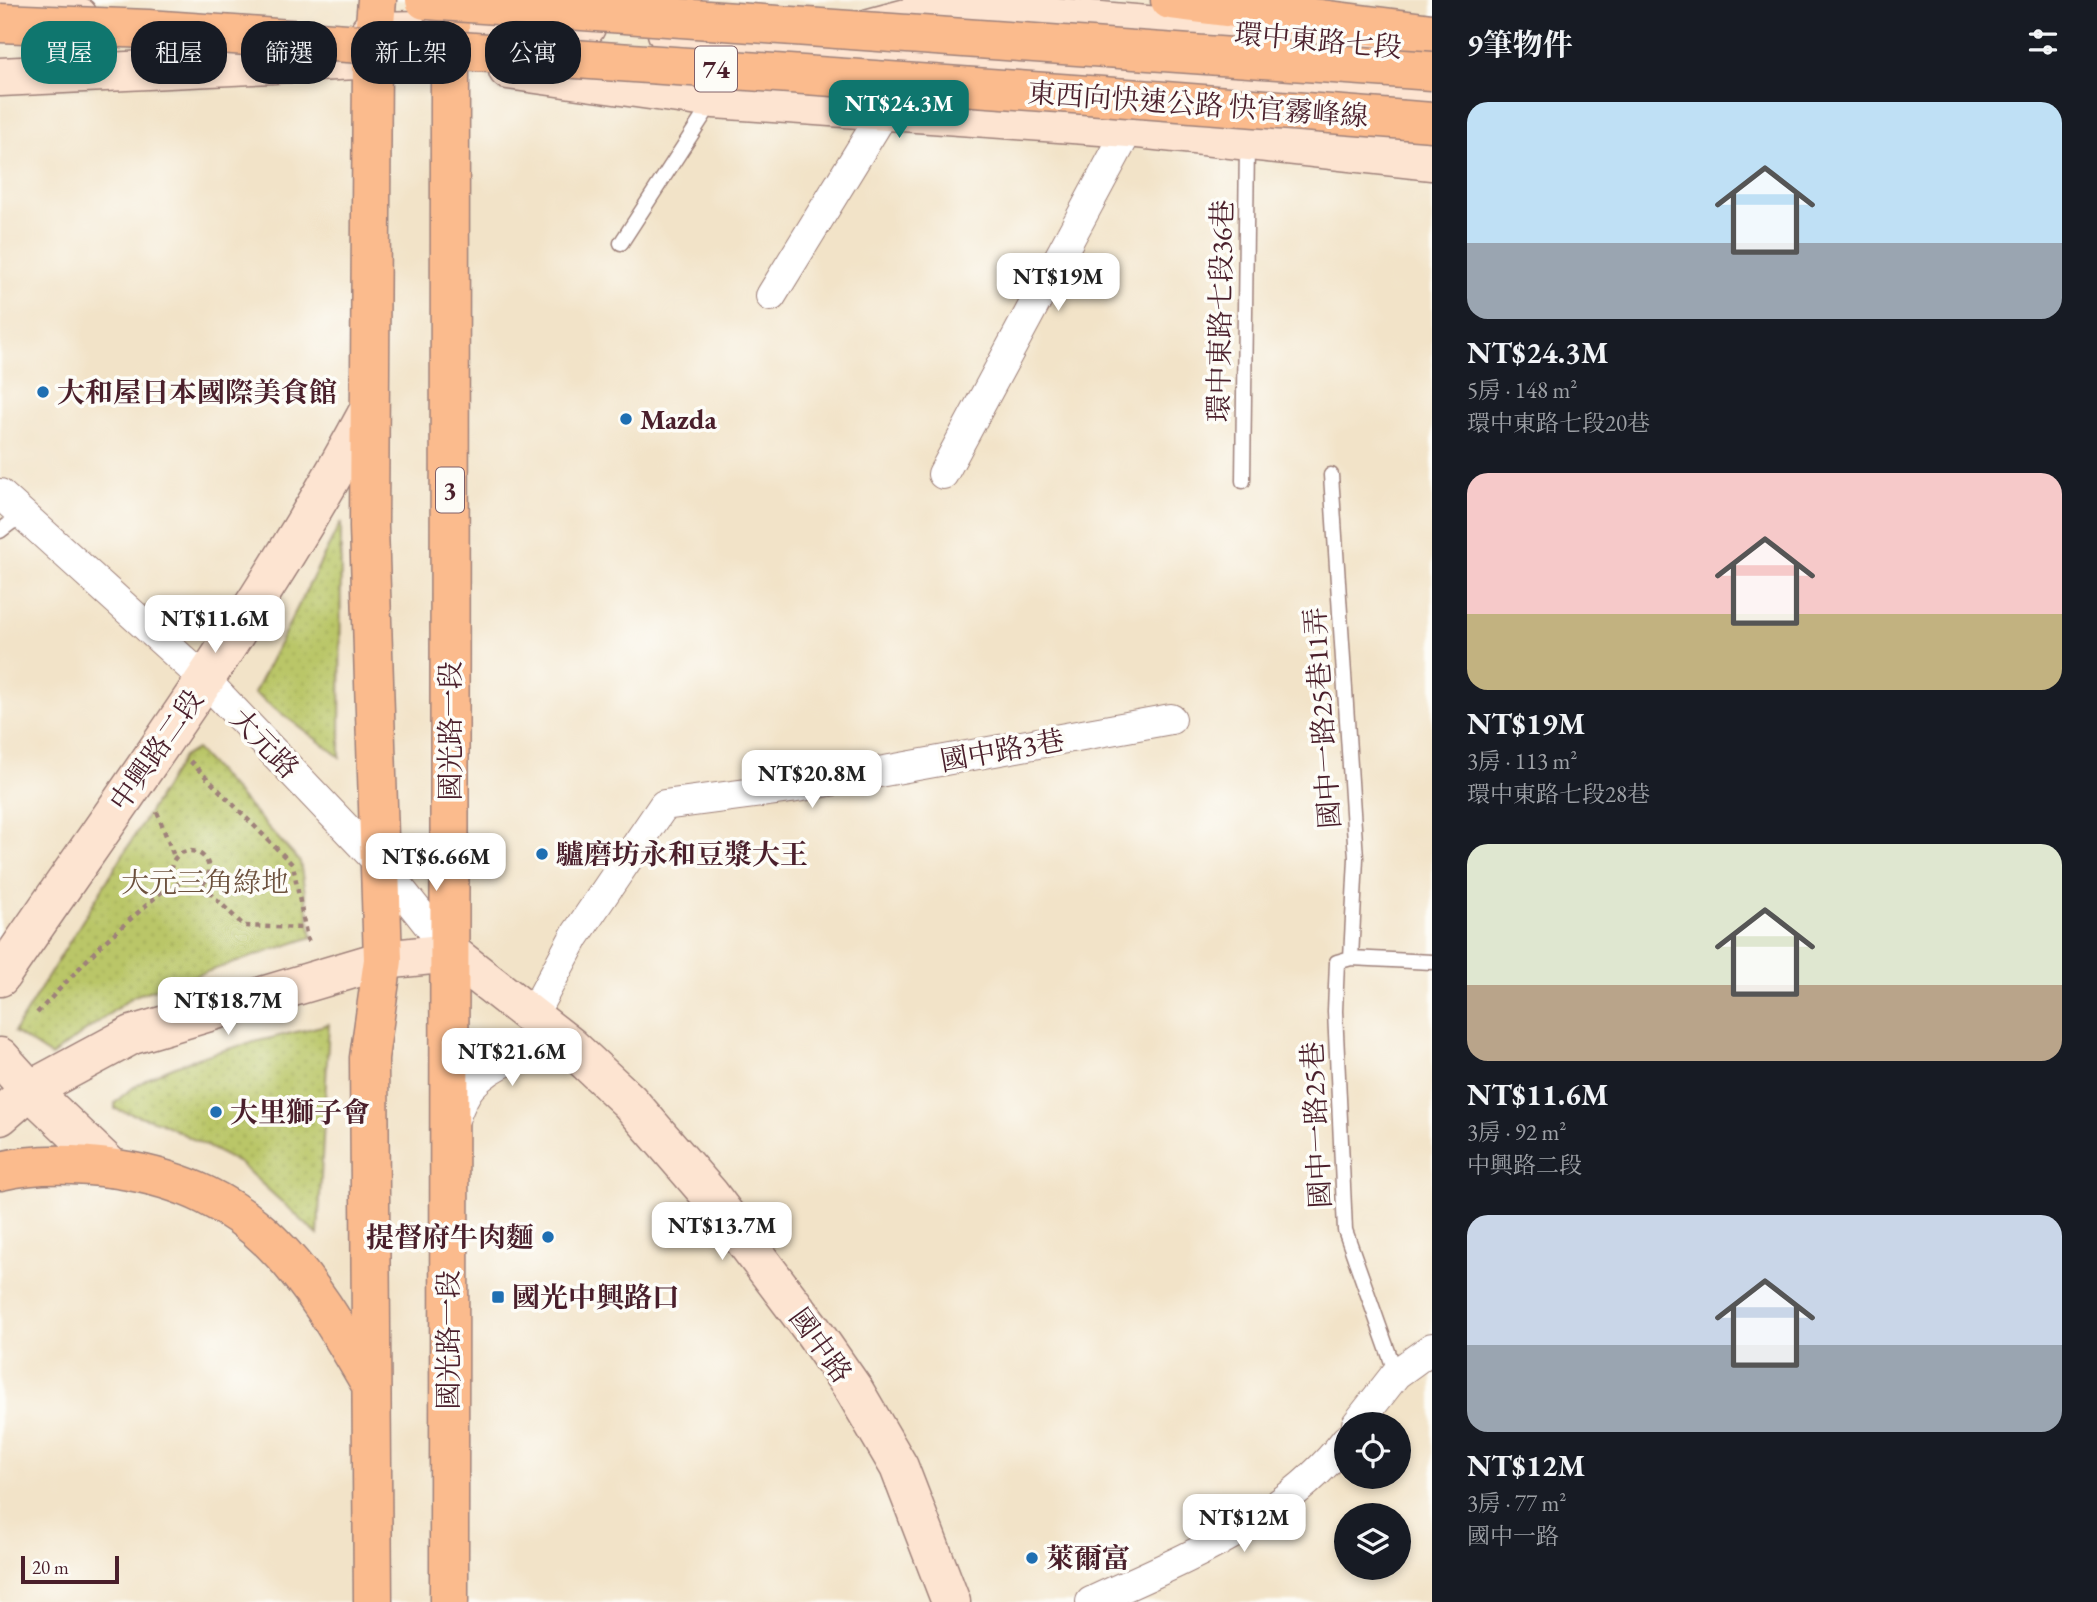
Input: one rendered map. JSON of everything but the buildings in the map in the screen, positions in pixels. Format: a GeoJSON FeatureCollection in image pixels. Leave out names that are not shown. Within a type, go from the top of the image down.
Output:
{"type":"FeatureCollection","features":[{"type":"Feature","properties":{"kind":"main road"},"geometry":{"type":"LineString","coordinates":[[1170,0],[1432,33]]}},
{"type":"Feature","properties":{"kind":"main road","name":"東西向快速公路 快官霧峰線"},"geometry":{"type":"LineString","coordinates":[[450,18],[581,4],[1432,71]]}},
{"type":"Feature","properties":{"kind":"main road","name":"國光路一段"},"geometry":{"type":"LineString","coordinates":[[449,1602],[450,18]]}},
{"type":"Feature","properties":{"kind":"main road","name":"東西向快速公路 快官霧峰線"},"geometry":{"type":"LineString","coordinates":[[0,23],[204,33],[1088,94],[1432,122]]}},
{"type":"Feature","properties":{"kind":"main road"},"geometry":{"type":"LineString","coordinates":[[371,84],[369,527],[383,960],[369,1058],[373,1602]]}},
{"type":"Feature","properties":{"kind":"main road"},"geometry":{"type":"LineString","coordinates":[[0,1171],[21,1166],[90,1165],[157,1175],[212,1196],[248,1220],[283,1252],[339,1329],[372,1386]]}},
{"type":"Feature","properties":{"kind":"street","name":"環中東路七段"},"geometry":{"type":"LineString","coordinates":[[6,0],[197,41],[351,24]]}},
{"type":"Feature","properties":{"kind":"street","name":"環中東路七段"},"geometry":{"type":"LineString","coordinates":[[790,50],[914,16],[986,11],[1432,50]]}},
{"type":"Feature","properties":{"kind":"street","name":"環中東路七段"},"geometry":{"type":"LineString","coordinates":[[450,18],[714,99],[1129,128],[1432,161]]}},
{"type":"Feature","properties":{"kind":"street","name":"環中東路七段"},"geometry":{"type":"LineString","coordinates":[[391,21],[450,18],[623,27],[790,50],[1432,99]]}},
{"type":"Feature","properties":{"kind":"street"},"geometry":{"type":"LineString","coordinates":[[0,78],[351,25]]}},
{"type":"Feature","properties":{"kind":"street"},"geometry":{"type":"LineString","coordinates":[[771,296],[886,109]]}},
{"type":"Feature","properties":{"kind":"street"},"geometry":{"type":"LineString","coordinates":[[943,474],[1129,128]]}},
{"type":"Feature","properties":{"kind":"street","name":"中興路二段"},"geometry":{"type":"LineString","coordinates":[[0,977],[204,679],[327,489],[369,410]]}},
{"type":"Feature","properties":{"kind":"street","name":"大元路"},"geometry":{"type":"LineString","coordinates":[[0,494],[11,523],[204,679],[381,865],[451,953]]}},
{"type":"Feature","properties":{"kind":"street","name":"國中路3巷"},"geometry":{"type":"LineString","coordinates":[[532,1016],[575,936],[664,805],[791,788],[1171,719]]}},
{"type":"Feature","properties":{"kind":"street"},"geometry":{"type":"LineString","coordinates":[[0,1116],[30,1090],[132,1035],[383,960],[451,953]]}},
{"type":"Feature","properties":{"kind":"street","name":"國中路"},"geometry":{"type":"LineString","coordinates":[[451,953],[570,1046],[629,1101],[710,1195],[820,1340],[900,1466],[951,1602]]}},
{"type":"Feature","properties":{"kind":"street"},"geometry":{"type":"LineString","coordinates":[[451,1126],[470,1087],[494,1069],[532,1050],[570,1046]]}},
{"type":"Feature","properties":{"kind":"street"},"geometry":{"type":"LineString","coordinates":[[0,1057],[30,1090],[112,1168]]}},
{"type":"Feature","properties":{"kind":"street"},"geometry":{"type":"LineString","coordinates":[[1366,1412],[1395,1374],[1432,1348]]}},
{"type":"Feature","properties":{"kind":"street"},"geometry":{"type":"LineString","coordinates":[[1091,1602],[1190,1556],[1287,1500],[1334,1455]]}},
{"type":"Feature","properties":{"kind":"lane"},"geometry":{"type":"LineString","coordinates":[[621,243],[714,99]]}},
{"type":"Feature","properties":{"kind":"lane","name":"環中東路七段36巷"},"geometry":{"type":"LineString","coordinates":[[1242,481],[1247,141]]}},
{"type":"Feature","properties":{"kind":"lane","name":"國中一路25巷11弄"},"geometry":{"type":"LineString","coordinates":[[1331,475],[1356,858],[1351,958]]}},
{"type":"Feature","properties":{"kind":"lane"},"geometry":{"type":"LineString","coordinates":[[1351,958],[1432,962]]}},
{"type":"Feature","properties":{"kind":"lane","name":"國中一路25巷"},"geometry":{"type":"LineString","coordinates":[[1351,958],[1337,962],[1335,1012],[1345,1230],[1395,1374]]}},
{"type":"Feature","properties":{"kind":"path"},"geometry":{"type":"LineString","coordinates":[[181,769],[186,758],[293,865],[304,928],[307,939],[315,947]]}},
{"type":"Feature","properties":{"kind":"path"},"geometry":{"type":"LineString","coordinates":[[154,805],[175,859],[171,870],[174,881],[190,890],[202,885],[209,867],[203,856],[190,851],[175,859]]}},
{"type":"Feature","properties":{"kind":"path"},"geometry":{"type":"LineString","coordinates":[[37,1013],[102,944],[174,881]]}},
{"type":"Feature","properties":{"kind":"path"},"geometry":{"type":"LineString","coordinates":[[202,885],[244,926],[304,928]]}},
{"type":"Feature","properties":{"kind":"green space"},"geometry":{"type":"Polygon","coordinates":[[[341,522],[340,757],[254,693],[341,522]]]}},
{"type":"Feature","properties":{"kind":"green space","name":"大元三角綠地"},"geometry":{"type":"Polygon","coordinates":[[[196,749],[300,862],[312,937],[134,996],[51,1056],[14,1032],[183,757],[196,749]]]}},
{"type":"Feature","properties":{"kind":"green space"},"geometry":{"type":"Polygon","coordinates":[[[329,1024],[318,1235],[239,1163],[160,1122],[115,1109],[115,1103],[133,1087],[185,1062],[329,1024]]]}},
{"type":"Feature","properties":{"kind":"place","name":"大和屋日本國際美食館"},"geometry":{"type":"Point","coordinates":[43,392]}},
{"type":"Feature","properties":{"kind":"place","name":"Mazda"},"geometry":{"type":"Point","coordinates":[626,419]}},
{"type":"Feature","properties":{"kind":"place","name":"驢磨坊永和豆漿大王"},"geometry":{"type":"Point","coordinates":[542,854]}},
{"type":"Feature","properties":{"kind":"place","name":"大里獅子會"},"geometry":{"type":"Point","coordinates":[216,1112]}},
{"type":"Feature","properties":{"kind":"place","name":"提督府牛肉麵"},"geometry":{"type":"Point","coordinates":[548,1237]}},
{"type":"Feature","properties":{"kind":"place","name":"國光中興路口"},"geometry":{"type":"Point","coordinates":[498,1297]}},
{"type":"Feature","properties":{"kind":"place","name":"萊爾富"},"geometry":{"type":"Point","coordinates":[1032,1558]}}]}
